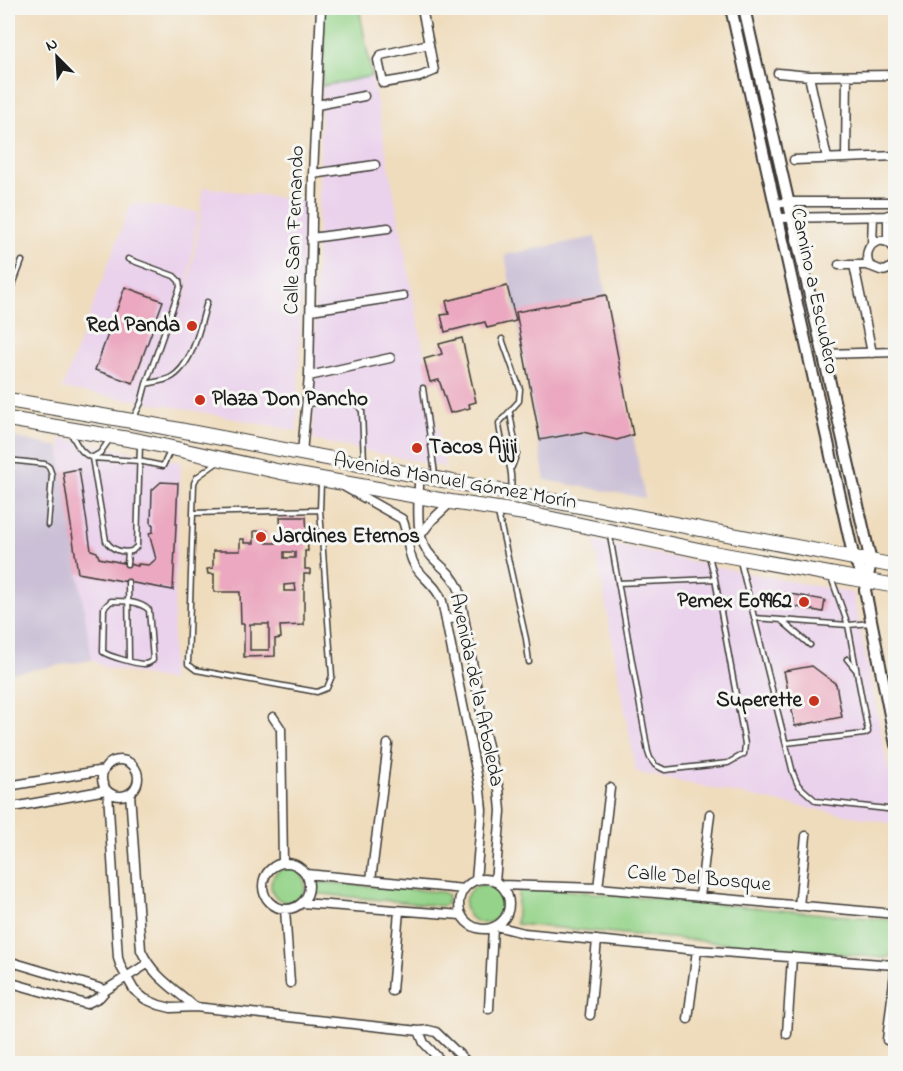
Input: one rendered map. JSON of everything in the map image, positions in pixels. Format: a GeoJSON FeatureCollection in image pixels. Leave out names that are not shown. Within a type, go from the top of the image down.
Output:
{"type":"FeatureCollection","features":[{"type":"Feature","properties":{"kind":"main road","name":"Avenida Manuel Gómez Morín"},"geometry":{"type":"LineString","coordinates":[[8,400],[132,421],[896,566]]}},
{"type":"Feature","properties":{"kind":"main road","name":"Avenida Manuel Gómez Morín"},"geometry":{"type":"LineString","coordinates":[[8,419],[172,447],[222,460],[336,482],[524,513],[708,552],[896,586]]}},
{"type":"Feature","properties":{"kind":"street","name":"Calle San Fernando"},"geometry":{"type":"LineString","coordinates":[[302,453],[309,376],[313,174],[321,8]]}},
{"type":"Feature","properties":{"kind":"street"},"geometry":{"type":"LineString","coordinates":[[422,8],[429,44],[434,71],[419,77],[383,83],[378,60],[381,55],[429,44]]}},
{"type":"Feature","properties":{"kind":"street","name":"Camino a Escudero"},"geometry":{"type":"LineString","coordinates":[[731,8],[854,559],[866,580]]}},
{"type":"Feature","properties":{"kind":"street","name":"Camino a Escudero"},"geometry":{"type":"LineString","coordinates":[[744,8],[871,561],[865,590],[891,696],[896,745]]}},
{"type":"Feature","properties":{"kind":"street"},"geometry":{"type":"LineString","coordinates":[[778,73],[809,76],[896,75]]}},
{"type":"Feature","properties":{"kind":"street"},"geometry":{"type":"LineString","coordinates":[[809,76],[827,158]]}},
{"type":"Feature","properties":{"kind":"street"},"geometry":{"type":"LineString","coordinates":[[846,157],[847,76]]}},
{"type":"Feature","properties":{"kind":"street"},"geometry":{"type":"LineString","coordinates":[[317,105],[364,96]]}},
{"type":"Feature","properties":{"kind":"street"},"geometry":{"type":"LineString","coordinates":[[794,160],[896,156]]}},
{"type":"Feature","properties":{"kind":"street"},"geometry":{"type":"LineString","coordinates":[[313,174],[375,165]]}},
{"type":"Feature","properties":{"kind":"street"},"geometry":{"type":"LineString","coordinates":[[881,202],[888,242]]}},
{"type":"Feature","properties":{"kind":"street"},"geometry":{"type":"LineString","coordinates":[[775,204],[896,202]]}},
{"type":"Feature","properties":{"kind":"street"},"geometry":{"type":"LineString","coordinates":[[778,218],[885,216]]}},
{"type":"Feature","properties":{"kind":"street"},"geometry":{"type":"LineString","coordinates":[[885,216],[867,250],[866,258],[875,270],[883,271],[891,268],[896,262]]}},
{"type":"Feature","properties":{"kind":"street"},"geometry":{"type":"LineString","coordinates":[[311,238],[388,228]]}},
{"type":"Feature","properties":{"kind":"street"},"geometry":{"type":"LineString","coordinates":[[872,244],[880,241],[888,242],[896,252]]}},
{"type":"Feature","properties":{"kind":"street"},"geometry":{"type":"LineString","coordinates":[[854,265],[872,353]]}},
{"type":"Feature","properties":{"kind":"street"},"geometry":{"type":"LineString","coordinates":[[839,266],[869,265]]}},
{"type":"Feature","properties":{"kind":"street"},"geometry":{"type":"LineString","coordinates":[[311,310],[403,296]]}},
{"type":"Feature","properties":{"kind":"street"},"geometry":{"type":"LineString","coordinates":[[824,354],[896,352]]}},
{"type":"Feature","properties":{"kind":"street"},"geometry":{"type":"LineString","coordinates":[[309,376],[390,358]]}},
{"type":"Feature","properties":{"kind":"street"},"geometry":{"type":"LineString","coordinates":[[419,475],[420,531]]}},
{"type":"Feature","properties":{"kind":"street"},"geometry":{"type":"LineString","coordinates":[[336,482],[420,531]]}},
{"type":"Feature","properties":{"kind":"street"},"geometry":{"type":"LineString","coordinates":[[420,531],[451,502]]}},
{"type":"Feature","properties":{"kind":"street","name":"Avenida de la Arboleda"},"geometry":{"type":"LineString","coordinates":[[402,519],[414,566],[439,594],[473,751],[482,810],[476,880]]}},
{"type":"Feature","properties":{"kind":"street","name":"Avenida de la Arboleda"},"geometry":{"type":"LineString","coordinates":[[420,531],[427,550],[454,577],[459,589],[485,734],[499,789],[501,811],[497,883]]}},
{"type":"Feature","properties":{"kind":"street"},"geometry":{"type":"LineString","coordinates":[[446,620],[463,616]]}},
{"type":"Feature","properties":{"kind":"street"},"geometry":{"type":"LineString","coordinates":[[273,717],[280,729],[283,863]]}},
{"type":"Feature","properties":{"kind":"street"},"geometry":{"type":"LineString","coordinates":[[371,880],[388,744]]}},
{"type":"Feature","properties":{"kind":"street"},"geometry":{"type":"LineString","coordinates":[[473,751],[490,750]]}},
{"type":"Feature","properties":{"kind":"street"},"geometry":{"type":"LineString","coordinates":[[195,1007],[155,974],[147,964],[141,950],[130,793],[137,783],[137,771],[129,763],[117,760],[104,770],[102,781],[107,791],[118,958],[134,990],[145,999],[171,1008],[195,1007],[428,1030],[436,1032],[469,1064]]}},
{"type":"Feature","properties":{"kind":"street"},"geometry":{"type":"LineString","coordinates":[[8,786],[104,770]]}},
{"type":"Feature","properties":{"kind":"street"},"geometry":{"type":"LineString","coordinates":[[598,888],[610,788]]}},
{"type":"Feature","properties":{"kind":"street"},"geometry":{"type":"LineString","coordinates":[[8,808],[107,791],[119,796],[130,793]]}},
{"type":"Feature","properties":{"kind":"street"},"geometry":{"type":"LineString","coordinates":[[700,897],[710,814]]}},
{"type":"Feature","properties":{"kind":"street"},"geometry":{"type":"LineString","coordinates":[[800,906],[806,836]]}},
{"type":"Feature","properties":{"kind":"street"},"geometry":{"type":"LineString","coordinates":[[283,863],[296,865],[306,874],[309,886],[302,903],[294,908],[280,909],[270,903],[263,888],[268,872],[283,863]]}},
{"type":"Feature","properties":{"kind":"street"},"geometry":{"type":"LineString","coordinates":[[306,874],[464,889]]}},
{"type":"Feature","properties":{"kind":"street"},"geometry":{"type":"LineString","coordinates":[[476,880],[497,883],[507,896],[509,903],[506,916],[487,929],[475,927],[465,921],[461,915],[459,899],[464,889],[476,880]]}},
{"type":"Feature","properties":{"kind":"street","name":"Calle Del Bosque"},"geometry":{"type":"LineString","coordinates":[[497,883],[598,888],[896,914]]}},
{"type":"Feature","properties":{"kind":"street"},"geometry":{"type":"LineString","coordinates":[[302,903],[461,915]]}},
{"type":"Feature","properties":{"kind":"street"},"geometry":{"type":"LineString","coordinates":[[285,909],[290,983]]}},
{"type":"Feature","properties":{"kind":"street"},"geometry":{"type":"LineString","coordinates":[[392,991],[399,911]]}},
{"type":"Feature","properties":{"kind":"street"},"geometry":{"type":"LineString","coordinates":[[494,926],[524,933],[697,950],[895,965],[887,1040]]}},
{"type":"Feature","properties":{"kind":"street"},"geometry":{"type":"LineString","coordinates":[[489,1009],[494,926]]}},
{"type":"Feature","properties":{"kind":"street"},"geometry":{"type":"LineString","coordinates":[[590,1015],[597,940]]}},
{"type":"Feature","properties":{"kind":"street"},"geometry":{"type":"LineString","coordinates":[[688,1019],[697,950]]}},
{"type":"Feature","properties":{"kind":"street"},"geometry":{"type":"LineString","coordinates":[[787,1034],[792,957]]}},
{"type":"Feature","properties":{"kind":"street"},"geometry":{"type":"LineString","coordinates":[[8,961],[106,990]]}},
{"type":"Feature","properties":{"kind":"street"},"geometry":{"type":"LineString","coordinates":[[8,982],[86,1004],[100,997],[106,990],[147,964]]}},
{"type":"Feature","properties":{"kind":"street"},"geometry":{"type":"LineString","coordinates":[[419,1030],[424,1043],[444,1064]]}},
{"type":"Feature","properties":{"kind":"lane"},"geometry":{"type":"LineString","coordinates":[[128,259],[174,276],[179,281],[180,287],[141,403],[132,421]]}},
{"type":"Feature","properties":{"kind":"lane"},"geometry":{"type":"LineString","coordinates":[[8,298],[22,261]]}},
{"type":"Feature","properties":{"kind":"lane"},"geometry":{"type":"LineString","coordinates":[[146,384],[168,379],[180,371],[195,344],[207,303]]}},
{"type":"Feature","properties":{"kind":"lane"},"geometry":{"type":"LineString","coordinates":[[502,339],[520,389],[519,401],[499,423],[500,434],[512,467]]}},
{"type":"Feature","properties":{"kind":"lane"},"geometry":{"type":"LineString","coordinates":[[423,388],[436,478]]}},
{"type":"Feature","properties":{"kind":"lane"},"geometry":{"type":"LineString","coordinates":[[307,404],[349,400],[360,406],[364,466]]}},
{"type":"Feature","properties":{"kind":"lane"},"geometry":{"type":"LineString","coordinates":[[510,412],[517,453],[512,467],[511,493]]}},
{"type":"Feature","properties":{"kind":"lane"},"geometry":{"type":"LineString","coordinates":[[69,429],[80,450],[92,458],[139,461],[163,466],[167,462],[172,447]]}},
{"type":"Feature","properties":{"kind":"lane"},"geometry":{"type":"LineString","coordinates":[[92,458],[100,453],[112,437]]}},
{"type":"Feature","properties":{"kind":"lane"},"geometry":{"type":"LineString","coordinates":[[92,458],[106,541],[119,551],[132,551],[137,546],[140,441]]}},
{"type":"Feature","properties":{"kind":"lane"},"geometry":{"type":"LineString","coordinates":[[8,460],[45,464],[49,467],[52,475],[48,525]]}},
{"type":"Feature","properties":{"kind":"lane"},"geometry":{"type":"LineString","coordinates":[[222,460],[195,480],[188,664],[196,670],[317,692],[327,688],[332,676],[320,510],[321,479]]}},
{"type":"Feature","properties":{"kind":"lane"},"geometry":{"type":"LineString","coordinates":[[497,509],[529,662]]}},
{"type":"Feature","properties":{"kind":"lane"},"geometry":{"type":"LineString","coordinates":[[193,513],[320,510]]}},
{"type":"Feature","properties":{"kind":"lane"},"geometry":{"type":"LineString","coordinates":[[609,532],[648,752],[655,765],[665,770],[728,764],[744,754],[745,744],[708,552]]}},
{"type":"Feature","properties":{"kind":"lane"},"geometry":{"type":"LineString","coordinates":[[127,564],[128,552]]}},
{"type":"Feature","properties":{"kind":"lane"},"geometry":{"type":"LineString","coordinates":[[740,557],[798,785],[816,801],[896,810]]}},
{"type":"Feature","properties":{"kind":"lane"},"geometry":{"type":"LineString","coordinates":[[786,743],[868,732],[848,625],[830,573]]}},
{"type":"Feature","properties":{"kind":"lane"},"geometry":{"type":"LineString","coordinates":[[618,583],[715,579]]}},
{"type":"Feature","properties":{"kind":"lane"},"geometry":{"type":"LineString","coordinates":[[128,582],[129,660]]}},
{"type":"Feature","properties":{"kind":"lane"},"geometry":{"type":"LineString","coordinates":[[111,601],[127,601],[146,606],[149,610],[153,660],[144,664],[109,657],[102,648],[105,605],[111,601]]}},
{"type":"Feature","properties":{"kind":"lane"},"geometry":{"type":"LineString","coordinates":[[754,618],[848,625],[872,623]]}},
{"type":"Feature","properties":{"kind":"lane"},"geometry":{"type":"LineString","coordinates":[[781,620],[810,645]]}},
{"type":"Feature","properties":{"kind":"lane"},"geometry":{"type":"LineString","coordinates":[[846,659],[858,672]]}},
{"type":"Feature","properties":{"kind":"shaded area"},"geometry":{"type":"Polygon","coordinates":[[[372,76],[445,467],[313,440],[322,86],[372,76]]]}},
{"type":"Feature","properties":{"kind":"shaded area"},"geometry":{"type":"Polygon","coordinates":[[[203,187],[304,201],[297,431],[170,406],[62,389],[131,203],[198,212],[181,333],[203,187]]]}},
{"type":"Feature","properties":{"kind":"shaded area"},"geometry":{"type":"Polygon","coordinates":[[[595,237],[645,498],[545,480],[505,255],[595,237]]]}},
{"type":"Feature","properties":{"kind":"shaded area"},"geometry":{"type":"Polygon","coordinates":[[[8,436],[59,447],[92,660],[8,674],[8,436]]]}},
{"type":"Feature","properties":{"kind":"shaded area"},"geometry":{"type":"Polygon","coordinates":[[[61,438],[181,462],[171,681],[104,667],[92,660],[60,456],[61,438]]]}},
{"type":"Feature","properties":{"kind":"shaded area"},"geometry":{"type":"Polygon","coordinates":[[[594,541],[853,593],[895,801],[895,824],[636,772],[594,541]]]}},
{"type":"Feature","properties":{"kind":"green space"},"geometry":{"type":"Polygon","coordinates":[[[324,8],[359,8],[372,76],[322,86],[324,8]]]}},
{"type":"Feature","properties":{"kind":"green space"},"geometry":{"type":"Polygon","coordinates":[[[288,868],[300,873],[305,885],[300,897],[288,902],[276,897],[271,885],[276,873],[288,868]]]}},
{"type":"Feature","properties":{"kind":"green space"},"geometry":{"type":"Polygon","coordinates":[[[322,882],[442,892],[448,895],[447,904],[441,906],[313,893],[315,885],[322,882]]]}},
{"type":"Feature","properties":{"kind":"green space"},"geometry":{"type":"Polygon","coordinates":[[[484,885],[491,886],[497,891],[502,897],[502,911],[497,917],[491,922],[484,923],[477,922],[471,917],[466,911],[465,904],[466,897],[471,891],[477,886],[484,885]]]}},
{"type":"Feature","properties":{"kind":"green space"},"geometry":{"type":"Polygon","coordinates":[[[519,886],[890,920],[895,923],[895,954],[886,958],[516,924],[519,886]]]}},
{"type":"Feature","properties":{"kind":"building"},"geometry":{"type":"Polygon","coordinates":[[[507,286],[516,321],[487,328],[485,322],[445,332],[441,315],[449,314],[446,301],[507,286]]]}},
{"type":"Feature","properties":{"kind":"building"},"geometry":{"type":"Polygon","coordinates":[[[125,287],[163,301],[133,383],[95,370],[125,287]]]}},
{"type":"Feature","properties":{"kind":"building"},"geometry":{"type":"Polygon","coordinates":[[[606,295],[633,435],[617,440],[583,432],[540,440],[516,312],[606,295]]]}},
{"type":"Feature","properties":{"kind":"building"},"geometry":{"type":"Polygon","coordinates":[[[462,338],[476,402],[469,404],[470,408],[450,413],[439,380],[430,382],[424,359],[442,354],[439,344],[462,338]]]}},
{"type":"Feature","properties":{"kind":"building"},"geometry":{"type":"Polygon","coordinates":[[[79,469],[91,550],[97,552],[99,558],[138,566],[138,564],[149,565],[156,559],[149,533],[153,532],[153,524],[151,524],[152,490],[161,482],[178,483],[173,590],[78,573],[63,472],[79,469]]]}},
{"type":"Feature","properties":{"kind":"building"},"geometry":{"type":"Polygon","coordinates":[[[280,517],[306,517],[308,551],[305,551],[305,569],[310,569],[310,574],[304,574],[304,625],[280,626],[281,638],[275,639],[275,656],[244,657],[244,624],[241,624],[240,592],[214,592],[214,574],[208,574],[207,569],[213,568],[213,551],[240,551],[240,539],[244,539],[244,543],[254,543],[254,531],[267,531],[267,543],[276,543],[276,538],[281,539],[280,517]],[[284,552],[284,558],[295,558],[295,552],[284,552]],[[295,584],[284,585],[284,591],[296,591],[295,584]],[[250,624],[250,650],[269,650],[269,624],[250,624]]]}},
{"type":"Feature","properties":{"kind":"building","name":"Pemex E09962"},"geometry":{"type":"Polygon","coordinates":[[[784,593],[825,600],[823,612],[782,604],[784,593]]]}},
{"type":"Feature","properties":{"kind":"building","name":"Superette"},"geometry":{"type":"Polygon","coordinates":[[[812,666],[836,684],[842,717],[795,726],[784,671],[812,666]]]}},
{"type":"Feature","properties":{"kind":"place","name":"Red Panda"},"geometry":{"type":"Point","coordinates":[192,326]}},
{"type":"Feature","properties":{"kind":"place","name":"Plaza Don Pancho"},"geometry":{"type":"Point","coordinates":[200,400]}},
{"type":"Feature","properties":{"kind":"place","name":"Tacos Ajiji"},"geometry":{"type":"Point","coordinates":[417,448]}},
{"type":"Feature","properties":{"kind":"place","name":"Jardines Eternos"},"geometry":{"type":"Point","coordinates":[261,537]}},
{"type":"Feature","properties":{"kind":"place","name":"Pemex E09962"},"geometry":{"type":"Point","coordinates":[804,602]}},
{"type":"Feature","properties":{"kind":"place","name":"Superette"},"geometry":{"type":"Point","coordinates":[814,701]}}]}
